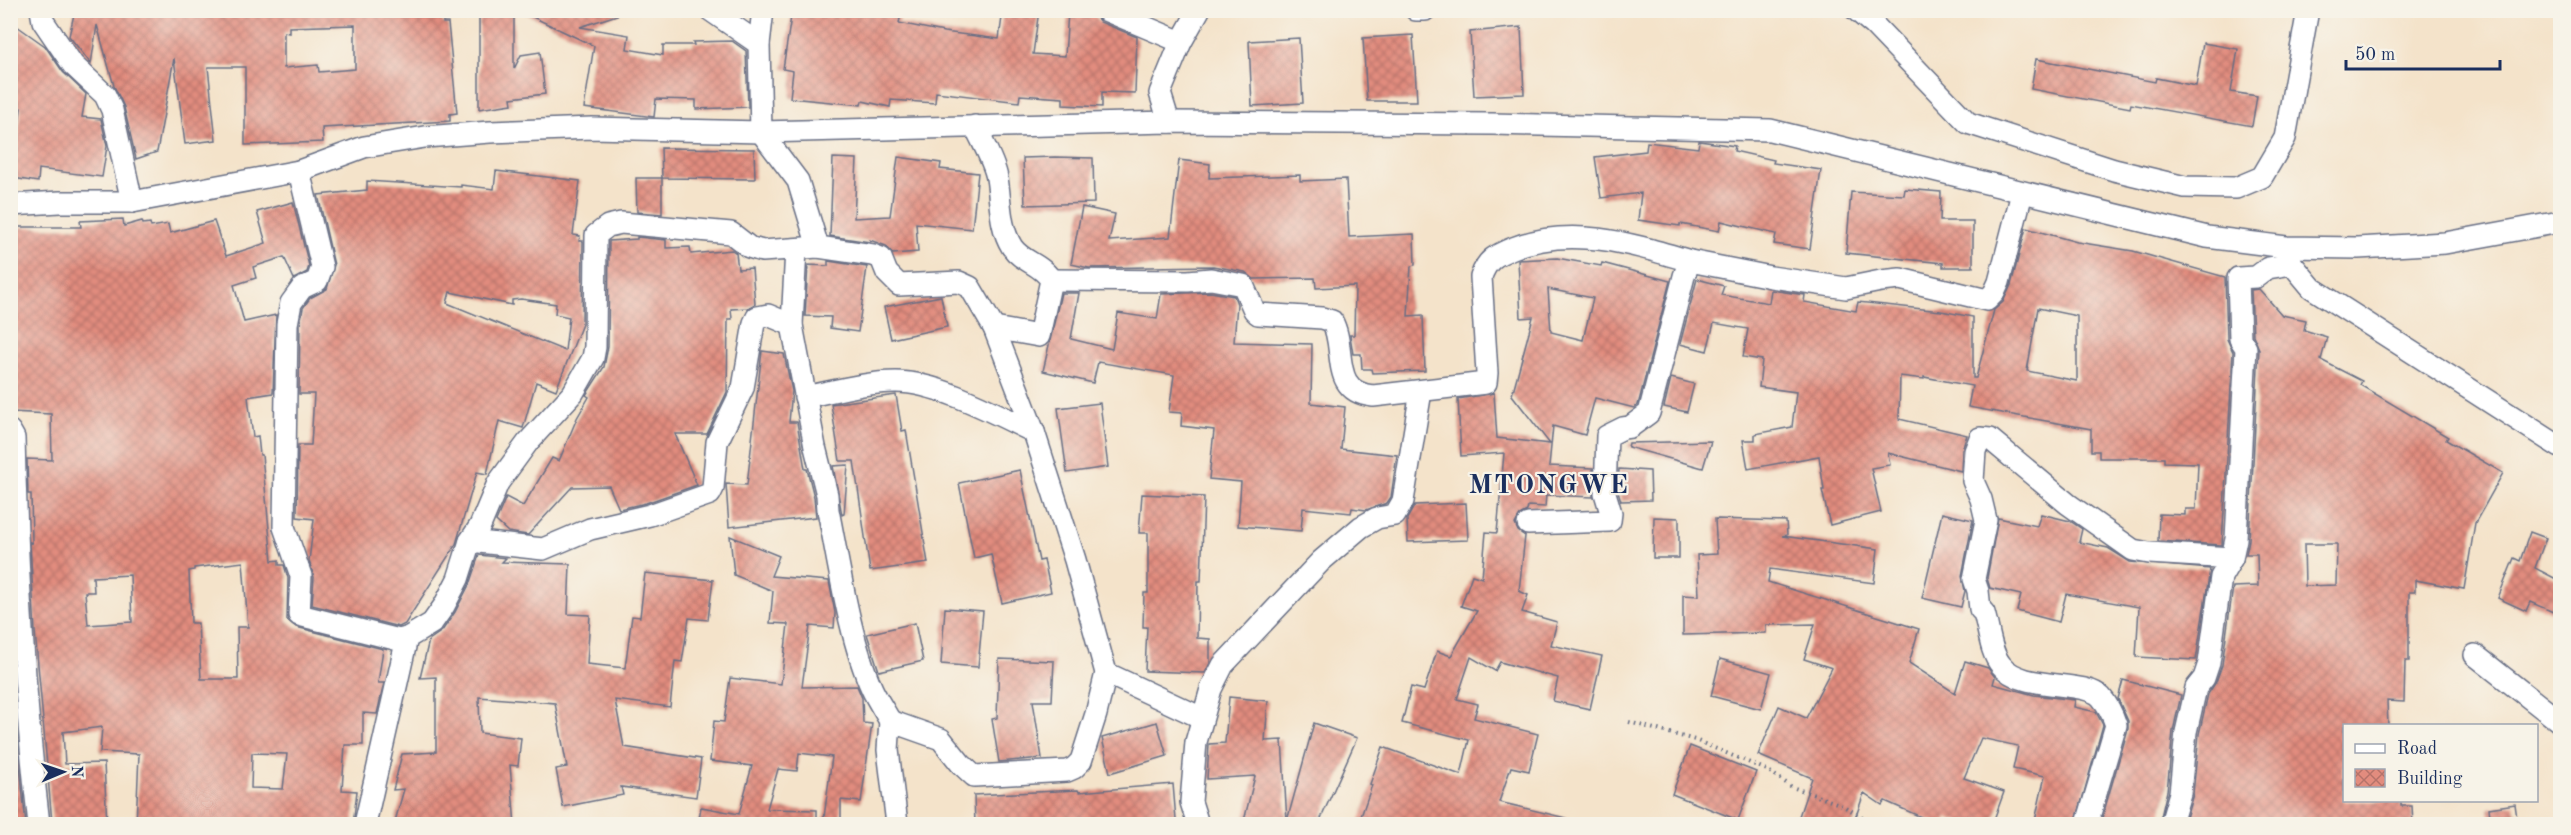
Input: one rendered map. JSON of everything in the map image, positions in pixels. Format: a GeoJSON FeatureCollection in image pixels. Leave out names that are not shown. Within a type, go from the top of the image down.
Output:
{"type":"FeatureCollection","features":[{"type":"Feature","properties":{"kind":"street"},"geometry":{"type":"LineString","coordinates":[[40,10],[44,21],[74,64],[105,95],[112,110],[132,202]]}},
{"type":"Feature","properties":{"kind":"street"},"geometry":{"type":"LineString","coordinates":[[710,10],[759,44]]}},
{"type":"Feature","properties":{"kind":"street"},"geometry":{"type":"LineString","coordinates":[[763,10],[759,44],[761,132],[798,181],[818,247]]}},
{"type":"Feature","properties":{"kind":"street"},"geometry":{"type":"LineString","coordinates":[[1105,10],[1181,42]]}},
{"type":"Feature","properties":{"kind":"street"},"geometry":{"type":"LineString","coordinates":[[1169,122],[1160,93],[1181,42],[1198,10]]}},
{"type":"Feature","properties":{"kind":"street"},"geometry":{"type":"LineString","coordinates":[[1416,10],[1425,10]]}},
{"type":"Feature","properties":{"kind":"street"},"geometry":{"type":"LineString","coordinates":[[1856,10],[1874,25],[1968,123],[2114,170],[2175,185],[2236,188],[2262,177],[2286,138],[2308,10]]}},
{"type":"Feature","properties":{"kind":"street"},"geometry":{"type":"LineString","coordinates":[[10,205],[132,202],[299,171],[364,147],[425,137],[592,128],[761,132],[1169,122],[1492,124],[1770,130],[2289,256],[2358,248],[2445,243],[2560,222]]}},
{"type":"Feature","properties":{"kind":"street"},"geometry":{"type":"LineString","coordinates":[[975,126],[997,175],[1003,229],[1012,248],[1021,258],[1047,272],[1051,280],[1039,336],[994,328]]}},
{"type":"Feature","properties":{"kind":"street"},"geometry":{"type":"LineString","coordinates":[[299,171],[322,267],[317,281],[302,288],[291,303],[287,334],[284,527],[301,576],[299,615],[399,640],[407,638],[432,623],[444,606],[458,579],[470,541],[480,526],[498,483],[528,442],[573,393],[593,358],[596,236],[603,228],[621,223],[725,232],[731,233],[754,249],[818,247],[881,258],[887,273],[899,285],[935,282],[965,283],[970,287],[994,328],[1034,432],[1075,560],[1106,673],[1081,760],[1074,768],[1067,771],[974,776],[961,764],[942,739],[890,721]]}},
{"type":"Feature","properties":{"kind":"street"},"geometry":{"type":"LineString","coordinates":[[1051,280],[1188,281],[1211,279],[1243,285],[1258,314],[1322,318],[1332,321],[1342,372],[1353,391],[1360,395],[1372,396],[1486,383],[1481,277],[1486,264],[1495,255],[1536,241],[1579,236],[1613,241],[1690,261],[1770,277],[1846,288],[1881,280],[1900,279],[1987,300],[1994,293],[1999,282],[2022,193]]}},
{"type":"Feature","properties":{"kind":"street"},"geometry":{"type":"LineString","coordinates":[[796,249],[792,325],[852,628],[871,688],[890,721],[888,750],[897,825]]}},
{"type":"Feature","properties":{"kind":"street"},"geometry":{"type":"LineString","coordinates":[[2289,256],[2312,288],[2560,447]]}},
{"type":"Feature","properties":{"kind":"street"},"geometry":{"type":"LineString","coordinates":[[2172,825],[2180,793],[2186,732],[2192,704],[2196,688],[2204,678],[2209,663],[2221,577],[2232,558],[2236,539],[2246,348],[2240,339],[2238,278],[2256,277],[2289,256]]}},
{"type":"Feature","properties":{"kind":"street"},"geometry":{"type":"LineString","coordinates":[[1528,524],[1610,520],[1611,513],[1605,493],[1607,436],[1623,428],[1630,428],[1649,413],[1684,276],[1690,261]]}},
{"type":"Feature","properties":{"kind":"street"},"geometry":{"type":"LineString","coordinates":[[470,541],[543,549],[590,529],[650,515],[710,494],[713,488],[717,442],[743,388],[754,323],[757,317],[768,315],[792,325]]}},
{"type":"Feature","properties":{"kind":"street"},"geometry":{"type":"LineString","coordinates":[[805,397],[884,382],[906,383],[931,388],[1034,432]]}},
{"type":"Feature","properties":{"kind":"street"},"geometry":{"type":"LineString","coordinates":[[1198,825],[1191,802],[1196,742],[1202,718],[1223,665],[1304,578],[1361,527],[1377,518],[1395,514],[1403,501],[1421,391]]}},
{"type":"Feature","properties":{"kind":"street"},"geometry":{"type":"LineString","coordinates":[[10,431],[14,438],[15,601],[39,825]]}},
{"type":"Feature","properties":{"kind":"street"},"geometry":{"type":"LineString","coordinates":[[2087,825],[2116,725],[2112,714],[2098,695],[2075,688],[2029,682],[2006,670],[1998,661],[1980,609],[1974,579],[1986,520],[1981,499],[1972,481],[1978,441],[1980,438],[1990,439],[2068,504],[2133,550],[2232,558]]}},
{"type":"Feature","properties":{"kind":"street"},"geometry":{"type":"LineString","coordinates":[[365,825],[407,638]]}},
{"type":"Feature","properties":{"kind":"street"},"geometry":{"type":"LineString","coordinates":[[2475,655],[2560,722]]}},
{"type":"Feature","properties":{"kind":"street"},"geometry":{"type":"LineString","coordinates":[[1106,673],[1202,718]]}},
{"type":"Feature","properties":{"kind":"path"},"geometry":{"type":"LineString","coordinates":[[1629,722],[1695,740],[1767,770],[1792,787],[1842,805],[1874,825]]}},
{"type":"Feature","properties":{"kind":"building"},"geometry":{"type":"Polygon","coordinates":[[[75,10],[443,10],[443,23],[448,23],[457,113],[450,114],[450,121],[322,128],[323,142],[245,145],[245,67],[208,67],[216,140],[185,144],[174,58],[157,152],[136,159],[124,107],[114,86],[97,25],[91,64],[69,36],[75,10]],[[355,25],[289,27],[289,33],[284,32],[284,68],[318,65],[319,72],[355,69],[355,25]]]}},
{"type":"Feature","properties":{"kind":"building"},"geometry":{"type":"Polygon","coordinates":[[[479,10],[514,10],[514,69],[521,55],[540,52],[545,94],[511,98],[512,104],[479,109],[479,10]]]}},
{"type":"Feature","properties":{"kind":"building"},"geometry":{"type":"Polygon","coordinates":[[[518,10],[619,10],[620,14],[580,27],[629,35],[627,49],[663,55],[663,45],[732,41],[746,51],[748,107],[696,109],[696,100],[656,99],[654,117],[584,108],[594,46],[518,10]]]}},
{"type":"Feature","properties":{"kind":"building"},"geometry":{"type":"Polygon","coordinates":[[[792,10],[902,10],[899,23],[999,39],[1003,10],[1039,10],[1033,54],[1065,56],[1068,12],[1093,13],[1100,22],[1137,37],[1135,93],[1102,92],[1102,107],[1063,105],[1063,98],[1020,95],[1019,102],[936,92],[935,103],[891,100],[890,107],[862,101],[861,105],[790,98],[793,71],[783,69],[792,10]]]}},
{"type":"Feature","properties":{"kind":"building"},"geometry":{"type":"Polygon","coordinates":[[[10,21],[45,46],[63,72],[86,94],[82,117],[101,119],[107,146],[102,177],[39,169],[38,182],[13,178],[21,108],[10,106],[10,21]]]}},
{"type":"Feature","properties":{"kind":"building"},"geometry":{"type":"Polygon","coordinates":[[[1521,27],[1524,94],[1474,96],[1470,32],[1521,27]]]}},
{"type":"Feature","properties":{"kind":"building"},"geometry":{"type":"Polygon","coordinates":[[[1413,35],[1417,101],[1367,101],[1363,38],[1413,35]]]}},
{"type":"Feature","properties":{"kind":"building"},"geometry":{"type":"Polygon","coordinates":[[[1299,38],[1303,103],[1252,106],[1249,41],[1299,38]]]}},
{"type":"Feature","properties":{"kind":"building"},"geometry":{"type":"Polygon","coordinates":[[[2203,43],[2238,49],[2231,92],[2257,96],[2252,126],[2131,104],[2130,108],[2031,89],[2036,59],[2155,82],[2156,78],[2196,86],[2203,43]]]}},
{"type":"Feature","properties":{"kind":"building"},"geometry":{"type":"Polygon","coordinates":[[[1699,141],[1735,146],[1734,151],[1774,160],[1773,163],[1821,170],[1810,249],[1774,244],[1776,234],[1721,221],[1719,231],[1638,220],[1641,193],[1601,198],[1595,157],[1646,151],[1647,142],[1698,148],[1699,141]]]}},
{"type":"Feature","properties":{"kind":"building"},"geometry":{"type":"Polygon","coordinates":[[[661,148],[754,149],[755,179],[662,178],[661,148]]]}},
{"type":"Feature","properties":{"kind":"building"},"geometry":{"type":"Polygon","coordinates":[[[898,157],[941,163],[940,169],[978,173],[972,229],[916,223],[918,252],[893,254],[886,246],[870,240],[870,242],[830,236],[833,158],[857,159],[854,218],[890,216],[898,157]]]}},
{"type":"Feature","properties":{"kind":"building"},"geometry":{"type":"Polygon","coordinates":[[[1023,158],[1093,158],[1094,203],[1025,205],[1023,158]]]}},
{"type":"Feature","properties":{"kind":"building"},"geometry":{"type":"Polygon","coordinates":[[[1179,160],[1210,164],[1209,178],[1300,175],[1300,181],[1346,179],[1349,237],[1414,234],[1415,265],[1411,266],[1408,316],[1423,315],[1425,371],[1372,373],[1371,369],[1362,369],[1361,354],[1353,354],[1350,335],[1354,335],[1355,286],[1316,288],[1315,278],[1254,279],[1245,272],[1213,266],[1089,268],[1071,264],[1082,207],[1115,214],[1109,241],[1170,237],[1179,160]]]}},
{"type":"Feature","properties":{"kind":"building"},"geometry":{"type":"Polygon","coordinates":[[[496,171],[580,181],[573,235],[580,236],[579,241],[583,241],[582,324],[556,390],[536,382],[523,428],[499,421],[487,474],[477,472],[456,544],[405,624],[399,627],[312,605],[314,577],[309,561],[314,519],[297,517],[298,445],[311,445],[314,394],[299,394],[300,325],[303,308],[310,298],[327,289],[334,265],[318,195],[367,190],[367,181],[461,187],[461,185],[494,189],[496,171]],[[450,292],[447,303],[565,351],[569,317],[555,314],[556,304],[521,299],[512,300],[512,305],[450,292]]]}},
{"type":"Feature","properties":{"kind":"building"},"geometry":{"type":"Polygon","coordinates":[[[636,178],[662,178],[662,214],[637,212],[636,178]]]}},
{"type":"Feature","properties":{"kind":"building"},"geometry":{"type":"Polygon","coordinates":[[[1905,189],[1941,192],[1940,221],[1973,221],[1973,267],[1943,267],[1943,263],[1846,253],[1851,192],[1904,195],[1905,189]]]}},
{"type":"Feature","properties":{"kind":"building"},"geometry":{"type":"Polygon","coordinates":[[[293,202],[309,266],[307,272],[294,279],[284,257],[253,267],[256,278],[234,285],[244,322],[276,315],[273,393],[248,397],[253,437],[258,436],[260,455],[262,455],[272,561],[279,560],[279,565],[284,565],[288,578],[287,620],[296,627],[383,649],[378,683],[384,683],[377,714],[363,713],[363,745],[345,745],[342,790],[357,791],[353,825],[136,825],[139,754],[100,752],[102,727],[63,732],[65,764],[104,763],[107,825],[81,825],[81,821],[52,822],[35,631],[30,542],[32,543],[31,494],[28,494],[27,459],[52,460],[51,414],[10,412],[10,227],[81,227],[80,221],[123,219],[124,226],[142,221],[143,224],[150,223],[151,227],[168,224],[170,233],[214,221],[226,256],[266,243],[257,212],[293,202]],[[243,562],[194,568],[189,571],[191,623],[198,623],[201,679],[238,679],[237,627],[248,627],[243,562]],[[130,575],[93,577],[94,592],[85,592],[88,625],[132,622],[130,575]],[[252,753],[251,788],[283,789],[287,754],[252,753]]]}},
{"type":"Feature","properties":{"kind":"building"},"geometry":{"type":"Polygon","coordinates":[[[2026,228],[2077,242],[2133,251],[2225,277],[2227,339],[2233,352],[2222,545],[2158,541],[2159,514],[2185,515],[2185,509],[2196,509],[2198,463],[2164,462],[2164,458],[2099,458],[2099,451],[2091,451],[2091,429],[1968,407],[1972,386],[1924,377],[1924,379],[1900,376],[1899,419],[1967,435],[1962,450],[1961,471],[1888,453],[1890,465],[1871,468],[1881,512],[1830,525],[1822,490],[1824,490],[1819,456],[1748,469],[1743,440],[1755,440],[1755,434],[1792,427],[1796,392],[1759,387],[1762,360],[1743,357],[1748,329],[1714,323],[1707,351],[1680,344],[1697,279],[1724,286],[1721,295],[1769,303],[1771,290],[1805,295],[1804,302],[1856,311],[1858,302],[1941,311],[1973,317],[1973,378],[1976,378],[1994,310],[2003,302],[2011,285],[2026,228]],[[2038,308],[2027,371],[2077,381],[2077,316],[2038,308]]]}},
{"type":"Feature","properties":{"kind":"building"},"geometry":{"type":"Polygon","coordinates":[[[637,237],[666,240],[666,248],[690,247],[691,254],[732,250],[736,253],[738,269],[752,268],[755,304],[748,308],[731,309],[732,319],[728,319],[727,392],[707,434],[675,434],[697,485],[646,503],[619,509],[609,486],[572,487],[528,535],[508,532],[496,521],[506,497],[523,506],[552,458],[559,461],[577,418],[589,397],[586,395],[604,367],[608,347],[609,241],[637,239],[637,237]]]}},
{"type":"Feature","properties":{"kind":"building"},"geometry":{"type":"Polygon","coordinates":[[[1557,258],[1601,266],[1602,263],[1670,281],[1638,405],[1634,408],[1595,398],[1585,435],[1553,426],[1549,466],[1593,468],[1593,497],[1546,495],[1545,507],[1528,506],[1527,511],[1521,514],[1515,524],[1518,531],[1525,536],[1519,591],[1528,595],[1522,612],[1557,622],[1551,645],[1602,656],[1590,709],[1553,701],[1558,678],[1500,662],[1495,671],[1471,657],[1457,699],[1478,704],[1474,718],[1538,734],[1529,771],[1511,767],[1499,802],[1566,818],[1566,825],[1358,825],[1383,747],[1461,775],[1469,740],[1402,723],[1411,687],[1424,690],[1437,651],[1451,656],[1477,611],[1461,606],[1472,575],[1482,578],[1486,532],[1497,533],[1504,453],[1461,456],[1458,399],[1494,393],[1497,438],[1550,444],[1512,395],[1533,317],[1521,318],[1518,260],[1557,258]],[[1548,289],[1551,332],[1583,340],[1593,298],[1548,289]]]}},
{"type":"Feature","properties":{"kind":"building"},"geometry":{"type":"Polygon","coordinates":[[[828,261],[867,267],[858,332],[830,328],[831,317],[805,316],[808,265],[828,266],[828,261]]]}},
{"type":"Feature","properties":{"kind":"building"},"geometry":{"type":"Polygon","coordinates":[[[2259,289],[2282,315],[2306,320],[2304,330],[2327,337],[2321,360],[2362,381],[2360,385],[2448,437],[2446,440],[2503,473],[2475,523],[2464,589],[2415,580],[2415,592],[2409,592],[2409,661],[2405,661],[2404,702],[2387,701],[2388,724],[2343,724],[2343,802],[2401,802],[2401,806],[2412,806],[2413,825],[2184,825],[2193,794],[2199,734],[2208,694],[2216,682],[2222,665],[2233,587],[2258,586],[2257,554],[2246,554],[2249,540],[2259,349],[2253,335],[2251,290],[2259,289]],[[2304,544],[2305,586],[2336,585],[2337,544],[2304,544]]]}},
{"type":"Feature","properties":{"kind":"building"},"geometry":{"type":"Polygon","coordinates":[[[1210,292],[1234,296],[1237,304],[1234,342],[1312,344],[1311,403],[1345,407],[1341,449],[1397,455],[1391,497],[1387,503],[1366,510],[1352,508],[1351,513],[1303,508],[1301,531],[1238,526],[1241,482],[1209,479],[1214,430],[1181,426],[1182,413],[1169,412],[1174,375],[1098,362],[1093,383],[1043,371],[1061,293],[1079,293],[1071,339],[1112,349],[1118,313],[1157,319],[1161,294],[1210,292]]]}},
{"type":"Feature","properties":{"kind":"building"},"geometry":{"type":"Polygon","coordinates":[[[941,296],[947,327],[891,339],[884,307],[941,296]]]}},
{"type":"Feature","properties":{"kind":"building"},"geometry":{"type":"Polygon","coordinates":[[[762,351],[784,354],[792,391],[789,422],[797,422],[805,469],[807,469],[814,497],[816,517],[729,527],[726,484],[747,485],[762,351]]]}},
{"type":"Feature","properties":{"kind":"building"},"geometry":{"type":"Polygon","coordinates":[[[1671,378],[1694,384],[1687,412],[1664,407],[1671,378]]]}},
{"type":"Feature","properties":{"kind":"building"},"geometry":{"type":"Polygon","coordinates":[[[896,395],[902,431],[906,430],[928,563],[870,571],[854,461],[840,461],[831,404],[896,395]]]}},
{"type":"Feature","properties":{"kind":"building"},"geometry":{"type":"Polygon","coordinates":[[[1100,403],[1108,467],[1067,473],[1058,408],[1100,403]]]}},
{"type":"Feature","properties":{"kind":"building"},"geometry":{"type":"Polygon","coordinates":[[[1711,441],[1703,468],[1628,447],[1629,443],[1711,441]]]}},
{"type":"Feature","properties":{"kind":"building"},"geometry":{"type":"Polygon","coordinates":[[[848,465],[844,514],[842,515],[833,466],[848,465]]]}},
{"type":"Feature","properties":{"kind":"building"},"geometry":{"type":"Polygon","coordinates":[[[1619,469],[1650,471],[1651,500],[1621,501],[1618,491],[1619,469]]]}},
{"type":"Feature","properties":{"kind":"building"},"geometry":{"type":"Polygon","coordinates":[[[1020,470],[1039,561],[1044,560],[1051,592],[1002,603],[991,554],[974,558],[959,483],[1020,470]]]}},
{"type":"Feature","properties":{"kind":"building"},"geometry":{"type":"Polygon","coordinates":[[[1142,494],[1204,497],[1201,581],[1198,581],[1197,638],[1210,639],[1210,663],[1205,673],[1145,671],[1147,627],[1143,627],[1144,593],[1148,593],[1148,533],[1139,533],[1142,494]]]}},
{"type":"Feature","properties":{"kind":"building"},"geometry":{"type":"Polygon","coordinates":[[[1466,503],[1468,540],[1408,542],[1407,519],[1415,505],[1466,503]]]}},
{"type":"Feature","properties":{"kind":"building"},"geometry":{"type":"Polygon","coordinates":[[[1942,513],[1973,520],[1962,576],[1965,591],[1961,607],[1922,598],[1942,513]]]}},
{"type":"Feature","properties":{"kind":"building"},"geometry":{"type":"Polygon","coordinates":[[[2041,514],[2070,521],[2082,529],[2079,542],[2108,548],[2130,562],[2210,569],[2196,660],[2136,657],[2139,607],[2066,594],[2059,622],[2017,611],[2021,595],[1990,588],[1987,578],[1998,518],[2037,526],[2041,514]]]}},
{"type":"Feature","properties":{"kind":"building"},"geometry":{"type":"Polygon","coordinates":[[[1654,517],[1679,518],[1679,558],[1653,558],[1654,517]]]}},
{"type":"Feature","properties":{"kind":"building"},"geometry":{"type":"Polygon","coordinates":[[[1715,519],[1786,521],[1787,535],[1782,536],[1878,549],[1874,583],[1770,569],[1768,582],[1919,629],[1909,663],[1955,693],[1965,661],[1988,668],[1995,677],[1993,684],[2034,695],[2075,700],[2074,707],[2096,712],[2103,725],[2075,825],[2034,825],[2045,776],[2013,769],[2018,746],[1981,738],[1964,778],[2004,792],[1992,825],[1967,825],[1947,817],[1944,825],[1939,825],[1885,801],[1882,805],[1864,793],[1853,825],[1796,825],[1812,778],[1758,755],[1779,706],[1806,718],[1832,668],[1804,659],[1815,624],[1766,625],[1766,633],[1683,635],[1683,595],[1699,596],[1697,555],[1717,554],[1715,519]]]}},
{"type":"Feature","properties":{"kind":"building"},"geometry":{"type":"Polygon","coordinates":[[[2530,532],[2546,538],[2535,568],[2560,581],[2560,615],[2530,602],[2526,611],[2498,598],[2514,558],[2520,561],[2530,532]]]}},
{"type":"Feature","properties":{"kind":"building"},"geometry":{"type":"Polygon","coordinates":[[[730,536],[779,556],[771,576],[829,581],[835,613],[834,628],[810,626],[802,687],[857,686],[862,698],[863,723],[872,724],[861,802],[841,800],[841,825],[823,825],[832,757],[799,753],[797,771],[778,769],[767,809],[817,810],[817,825],[698,825],[701,807],[739,814],[752,766],[710,761],[714,721],[724,722],[730,678],[781,684],[788,624],[770,623],[773,591],[734,575],[730,536]]]}},
{"type":"Feature","properties":{"kind":"building"},"geometry":{"type":"Polygon","coordinates":[[[479,555],[506,558],[502,562],[570,564],[568,614],[590,615],[587,664],[625,668],[632,616],[640,617],[645,573],[713,580],[708,620],[689,618],[682,662],[675,661],[670,707],[615,700],[624,747],[701,759],[696,797],[621,787],[623,795],[563,807],[556,769],[567,767],[555,703],[479,697],[480,733],[521,738],[518,766],[510,765],[515,825],[394,825],[404,789],[393,790],[402,754],[436,752],[436,677],[420,678],[429,640],[442,631],[455,612],[469,585],[479,555]]]}},
{"type":"Feature","properties":{"kind":"building"},"geometry":{"type":"Polygon","coordinates":[[[945,608],[983,611],[978,667],[941,664],[945,608]]]}},
{"type":"Feature","properties":{"kind":"building"},"geometry":{"type":"Polygon","coordinates":[[[915,623],[923,661],[879,671],[867,634],[915,623]]]}},
{"type":"Feature","properties":{"kind":"building"},"geometry":{"type":"Polygon","coordinates":[[[10,650],[16,729],[26,825],[10,825],[10,650]]]}},
{"type":"Feature","properties":{"kind":"building"},"geometry":{"type":"Polygon","coordinates":[[[999,659],[1054,661],[1052,701],[1033,701],[1042,758],[999,762],[992,719],[997,718],[999,659]]]}},
{"type":"Feature","properties":{"kind":"building"},"geometry":{"type":"Polygon","coordinates":[[[1720,659],[1771,673],[1761,709],[1711,696],[1720,659]]]}},
{"type":"Feature","properties":{"kind":"building"},"geometry":{"type":"Polygon","coordinates":[[[2123,680],[2181,695],[2173,731],[2167,791],[2159,825],[2100,825],[2128,729],[2128,721],[2118,699],[2123,680]]]}},
{"type":"Feature","properties":{"kind":"building"},"geometry":{"type":"Polygon","coordinates":[[[1229,697],[1268,701],[1265,741],[1282,740],[1287,821],[1314,723],[1357,738],[1318,825],[1243,825],[1255,776],[1207,779],[1209,744],[1225,743],[1229,697]]]}},
{"type":"Feature","properties":{"kind":"building"},"geometry":{"type":"Polygon","coordinates":[[[1157,722],[1167,756],[1110,773],[1102,738],[1157,722]]]}},
{"type":"Feature","properties":{"kind":"building"},"geometry":{"type":"Polygon","coordinates":[[[1690,746],[1756,772],[1738,820],[1672,794],[1690,746]]]}},
{"type":"Feature","properties":{"kind":"building"},"geometry":{"type":"Polygon","coordinates":[[[1173,784],[1176,820],[1129,825],[975,825],[974,795],[1078,790],[1079,792],[1173,784]]]}},
{"type":"Feature","properties":{"kind":"building"},"geometry":{"type":"Polygon","coordinates":[[[2515,804],[2518,825],[2491,825],[2489,808],[2515,804]]]}},
{"type":"Feature","properties":{"kind":"district","name":"MTONGWE"},"geometry":{"type":"Point","coordinates":[1549,484]}}]}
